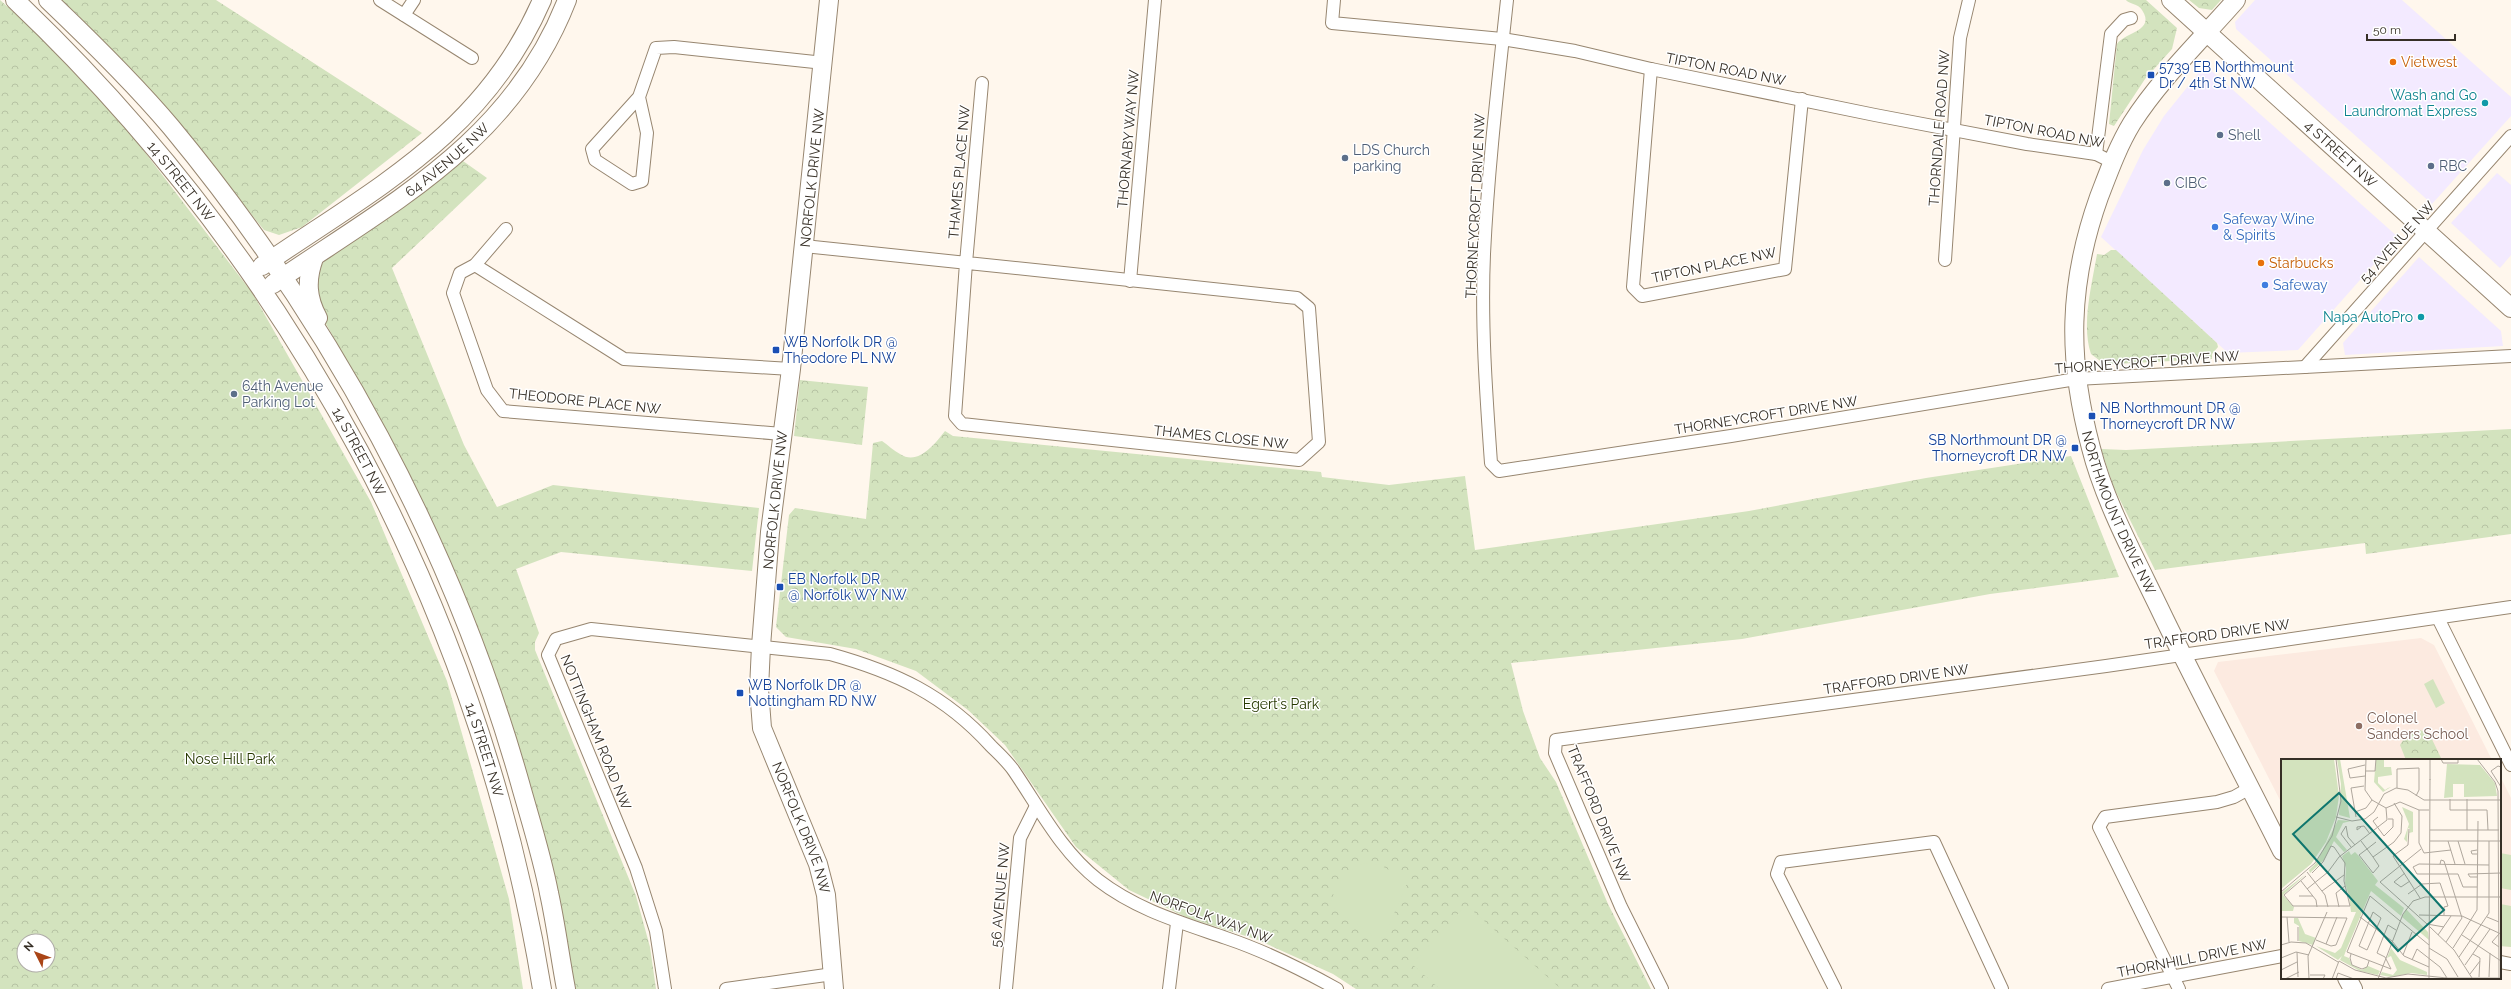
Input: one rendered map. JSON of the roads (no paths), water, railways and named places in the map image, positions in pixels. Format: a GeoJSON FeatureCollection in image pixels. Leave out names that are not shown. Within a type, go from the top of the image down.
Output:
{"type":"FeatureCollection","features":[{"type":"Feature","properties":{"kind":"main road","name":"14 STREET NW"},"geometry":{"type":"LineString","coordinates":[[15,0],[95,79],[229,242],[263,291],[336,406],[374,477],[410,550],[446,636],[482,737],[503,812],[525,902],[542,989]]}},
{"type":"Feature","properties":{"kind":"main road","name":"14 STREET NW"},"geometry":{"type":"LineString","coordinates":[[48,0],[113,63],[170,126],[252,231],[272,259],[345,377],[415,506],[469,630],[505,732],[549,891],[566,989]]}},
{"type":"Feature","properties":{"kind":"main road","name":"64 AVENUE NW"},"geometry":{"type":"LineString","coordinates":[[251,273],[416,161],[466,116],[487,92],[513,54],[542,0]]}},
{"type":"Feature","properties":{"kind":"main road","name":"64 AVENUE NW"},"geometry":{"type":"LineString","coordinates":[[263,291],[402,199],[441,170],[471,143],[519,87],[544,48],[567,0]]}},
{"type":"Feature","properties":{"kind":"main road","name":"NORFOLK DRIVE NW"},"geometry":{"type":"LineString","coordinates":[[830,0],[791,369],[770,532],[760,646],[760,689],[762,728],[818,864],[826,895],[834,981]]}},
{"type":"Feature","properties":{"kind":"main road","name":"4 STREET NW"},"geometry":{"type":"LineString","coordinates":[[2171,0],[2511,308]]}},
{"type":"Feature","properties":{"kind":"main road","name":"NORTHMOUNT DRIVE NW"},"geometry":{"type":"LineString","coordinates":[[2236,0],[2207,32],[2104,158],[2076,280],[2074,330],[2076,379],[2090,448],[2097,469],[2122,529],[2181,654],[2281,848]]}},
{"type":"Feature","properties":{"kind":"main road"},"geometry":{"type":"LineString","coordinates":[[252,231],[273,242],[283,241],[328,221]]}},
{"type":"Feature","properties":{"kind":"main road"},"geometry":{"type":"LineString","coordinates":[[314,258],[307,285],[313,308],[344,366],[345,377]]}},
{"type":"Feature","properties":{"kind":"main road"},"geometry":{"type":"LineString","coordinates":[[2348,979],[2353,989]]}},
{"type":"Feature","properties":{"kind":"street"},"geometry":{"type":"LineString","coordinates":[[380,0],[472,58]]}},
{"type":"Feature","properties":{"kind":"street"},"geometry":{"type":"LineString","coordinates":[[404,15],[414,0]]}},
{"type":"Feature","properties":{"kind":"street","name":"THORNABY WAY NW"},"geometry":{"type":"LineString","coordinates":[[1130,281],[1155,0]]}},
{"type":"Feature","properties":{"kind":"street","name":"TIPTON ROAD NW"},"geometry":{"type":"LineString","coordinates":[[1334,0],[1332,22],[1502,38],[1575,51],[1651,69],[1802,100],[2104,158]]}},
{"type":"Feature","properties":{"kind":"street","name":"THORNEYCROFT DRIVE NW"},"geometry":{"type":"LineString","coordinates":[[1507,0],[1489,171],[1484,255],[1486,378],[1490,455],[1491,463],[1499,470],[1731,436],[2076,379],[2511,356]]}},
{"type":"Feature","properties":{"kind":"street","name":"THORNDALE ROAD NW"},"geometry":{"type":"LineString","coordinates":[[1945,260],[1960,38],[1969,0]]}},
{"type":"Feature","properties":{"kind":"street"},"geometry":{"type":"LineString","coordinates":[[2104,158],[2111,34],[2124,20],[2131,18]]}},
{"type":"Feature","properties":{"kind":"street"},"geometry":{"type":"LineString","coordinates":[[639,97],[647,133],[642,181],[632,184],[595,160],[592,149],[639,97],[656,48],[674,47],[824,63]]}},
{"type":"Feature","properties":{"kind":"street","name":"TIPTON PLACE NW"},"geometry":{"type":"LineString","coordinates":[[1651,69],[1633,287],[1642,296],[1785,269],[1802,100]]}},
{"type":"Feature","properties":{"kind":"street","name":"THAMES PLACE NW"},"geometry":{"type":"LineString","coordinates":[[966,263],[982,83]]}},
{"type":"Feature","properties":{"kind":"street","name":"54 AVENUE NW"},"geometry":{"type":"LineString","coordinates":[[2305,367],[2511,136]]}},
{"type":"Feature","properties":{"kind":"street","name":"THEODORE PLACE NW"},"geometry":{"type":"LineString","coordinates":[[506,229],[475,265],[460,273],[453,293],[486,390],[503,411],[782,434]]}},
{"type":"Feature","properties":{"kind":"street","name":"THAMES CLOSE NW"},"geometry":{"type":"LineString","coordinates":[[804,246],[966,263],[1130,281],[1297,298],[1309,308],[1319,442],[1299,460],[962,424],[955,416],[966,263]]}},
{"type":"Feature","properties":{"kind":"street"},"geometry":{"type":"LineString","coordinates":[[475,265],[624,359],[791,369]]}},
{"type":"Feature","properties":{"kind":"street","name":"TRAFFORD DRIVE NW"},"geometry":{"type":"LineString","coordinates":[[1662,989],[1621,907],[1555,753],[1556,740],[2511,607]]}},
{"type":"Feature","properties":{"kind":"street"},"geometry":{"type":"LineString","coordinates":[[2438,618],[2511,765]]}},
{"type":"Feature","properties":{"kind":"street","name":"NOTTINGHAM ROAD NW"},"geometry":{"type":"LineString","coordinates":[[665,989],[656,931],[636,868],[548,655],[556,639],[591,629],[760,646]]}},
{"type":"Feature","properties":{"kind":"street","name":"NORFOLK WAY NW"},"geometry":{"type":"LineString","coordinates":[[760,646],[830,654],[866,664],[902,678],[938,698],[976,729],[1013,770],[1063,845],[1097,879],[1131,902],[1177,923],[1274,956],[1337,989]]}},
{"type":"Feature","properties":{"kind":"street"},"geometry":{"type":"LineString","coordinates":[[2179,989],[2099,828],[2106,817],[2217,802],[2234,797],[2250,788]]}},
{"type":"Feature","properties":{"kind":"street","name":"56 AVENUE NW"},"geometry":{"type":"LineString","coordinates":[[1006,989],[1020,838],[1036,806]]}},
{"type":"Feature","properties":{"kind":"street"},"geometry":{"type":"LineString","coordinates":[[1835,989],[1776,874],[1780,862],[1934,842],[2002,989]]}},
{"type":"Feature","properties":{"kind":"street"},"geometry":{"type":"LineString","coordinates":[[1169,989],[1177,923]]}},
{"type":"Feature","properties":{"kind":"street","name":"THORNHILL DRIVE NW"},"geometry":{"type":"LineString","coordinates":[[2108,989],[2172,975],[2281,956]]}},
{"type":"Feature","properties":{"kind":"street"},"geometry":{"type":"LineString","coordinates":[[2501,962],[2511,964]]}},
{"type":"Feature","properties":{"kind":"street"},"geometry":{"type":"LineString","coordinates":[[726,989],[834,981]]}},
{"type":"Feature","properties":{"kind":"place","name":"Vietwest"},"geometry":{"type":"Point","coordinates":[2393,62]}},
{"type":"Feature","properties":{"kind":"place","name":"5739 EB Northmount Dr / 4th St NW"},"geometry":{"type":"Point","coordinates":[2151,75]}},
{"type":"Feature","properties":{"kind":"place","name":"Wash and Go Laundromat Express"},"geometry":{"type":"Point","coordinates":[2485,103]}},
{"type":"Feature","properties":{"kind":"place","name":"Shell"},"geometry":{"type":"Point","coordinates":[2220,135]}},
{"type":"Feature","properties":{"kind":"place","name":"LDS Church parking"},"geometry":{"type":"Point","coordinates":[1345,158]}},
{"type":"Feature","properties":{"kind":"place","name":"RBC"},"geometry":{"type":"Point","coordinates":[2431,166]}},
{"type":"Feature","properties":{"kind":"place","name":"CIBC"},"geometry":{"type":"Point","coordinates":[2167,183]}},
{"type":"Feature","properties":{"kind":"place","name":"Safeway Wine & Spirits"},"geometry":{"type":"Point","coordinates":[2215,227]}},
{"type":"Feature","properties":{"kind":"place","name":"Starbucks"},"geometry":{"type":"Point","coordinates":[2261,263]}},
{"type":"Feature","properties":{"kind":"place","name":"Safeway"},"geometry":{"type":"Point","coordinates":[2265,285]}},
{"type":"Feature","properties":{"kind":"place","name":"Napa AutoPro"},"geometry":{"type":"Point","coordinates":[2421,317]}},
{"type":"Feature","properties":{"kind":"place","name":"WB Norfolk DR @ Theodore PL NW"},"geometry":{"type":"Point","coordinates":[776,350]}},
{"type":"Feature","properties":{"kind":"place","name":"64th Avenue Parking Lot"},"geometry":{"type":"Point","coordinates":[234,394]}},
{"type":"Feature","properties":{"kind":"place","name":"NB Northmount DR @ Thorneycroft DR NW"},"geometry":{"type":"Point","coordinates":[2092,416]}},
{"type":"Feature","properties":{"kind":"place","name":"SB Northmount DR @ Thorneycroft DR NW"},"geometry":{"type":"Point","coordinates":[2075,448]}},
{"type":"Feature","properties":{"kind":"place","name":"EB Norfolk DR @ Norfolk WY NW"},"geometry":{"type":"Point","coordinates":[780,587]}},
{"type":"Feature","properties":{"kind":"place","name":"WB Norfolk DR @ Nottingham RD NW"},"geometry":{"type":"Point","coordinates":[740,693]}},
{"type":"Feature","properties":{"kind":"place","name":"Colonel Sanders School"},"geometry":{"type":"Point","coordinates":[2359,726]}},
{"type":"Feature","properties":{"kind":"park label","name":"Egert's Park"},"geometry":{"type":"Point","coordinates":[1281,704]}},
{"type":"Feature","properties":{"kind":"park label","name":"Nose Hill Park"},"geometry":{"type":"Point","coordinates":[230,759]}}]}
